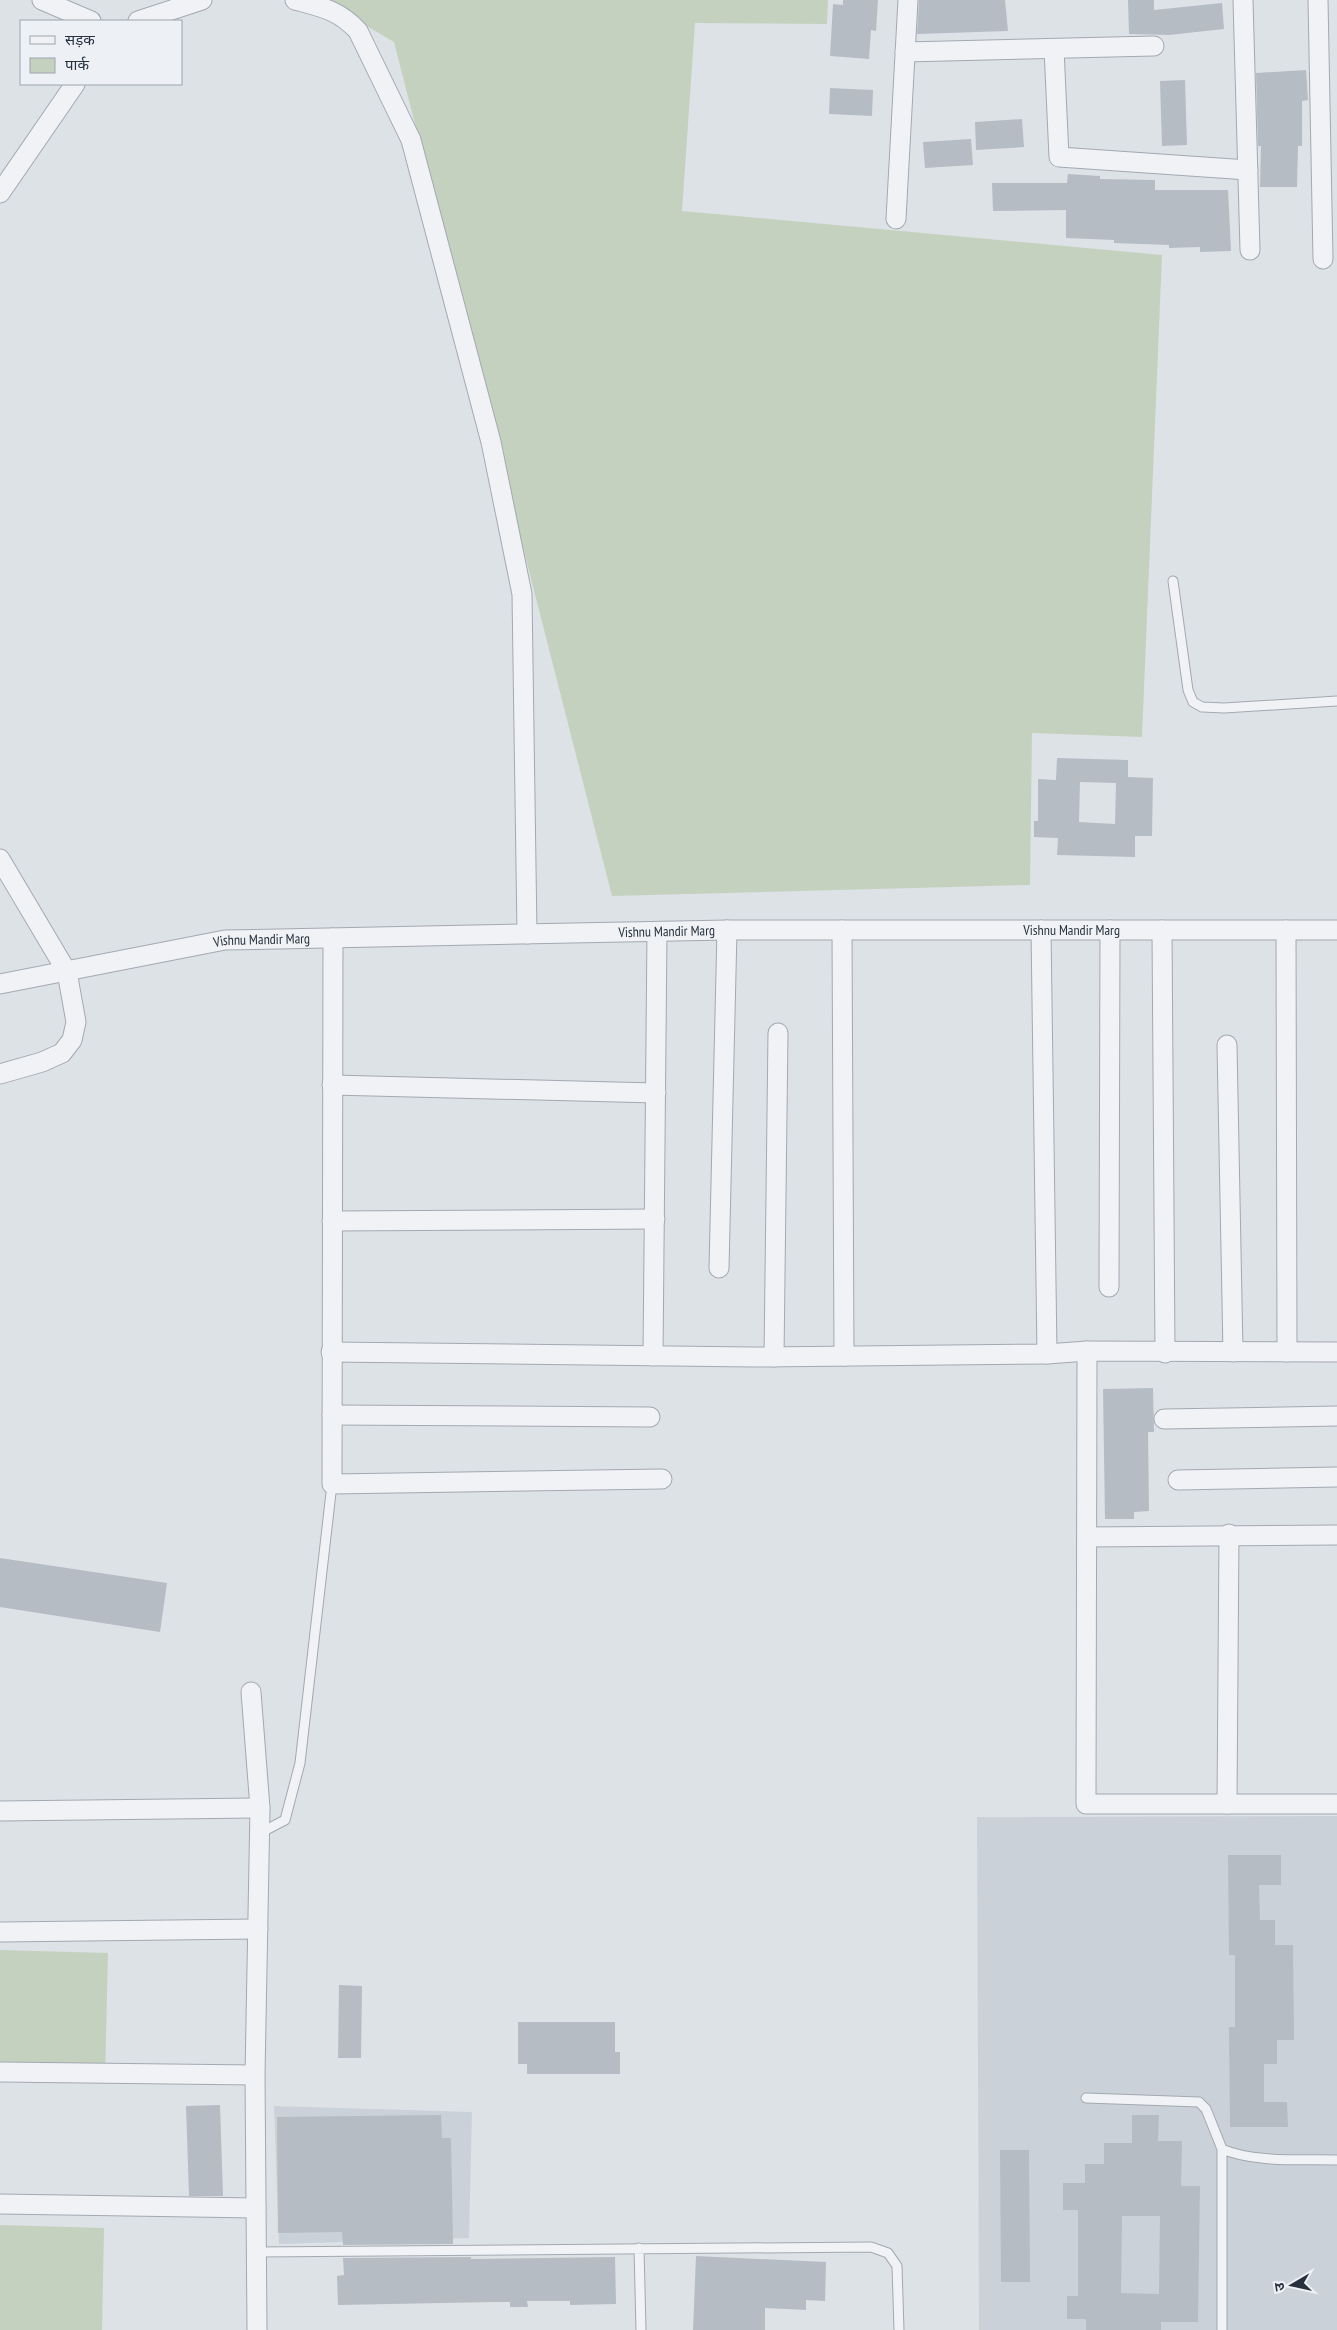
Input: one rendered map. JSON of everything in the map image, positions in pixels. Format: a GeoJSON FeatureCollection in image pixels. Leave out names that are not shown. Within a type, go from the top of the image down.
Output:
{"type":"FeatureCollection","features":[{"type":"Feature","properties":{"kind":"street"},"geometry":{"type":"LineString","coordinates":[[42,0],[89,20]]}},
{"type":"Feature","properties":{"kind":"street"},"geometry":{"type":"LineString","coordinates":[[141,20],[202,0]]}},
{"type":"Feature","properties":{"kind":"street"},"geometry":{"type":"LineString","coordinates":[[294,0],[328,9],[347,19],[358,31],[411,140],[491,442],[522,594],[528,934]]}},
{"type":"Feature","properties":{"kind":"street"},"geometry":{"type":"LineString","coordinates":[[896,219],[908,0]]}},
{"type":"Feature","properties":{"kind":"street"},"geometry":{"type":"LineString","coordinates":[[1243,0],[1250,250]]}},
{"type":"Feature","properties":{"kind":"street"},"geometry":{"type":"LineString","coordinates":[[1318,0],[1323,259]]}},
{"type":"Feature","properties":{"kind":"street"},"geometry":{"type":"LineString","coordinates":[[905,52],[1154,46]]}},
{"type":"Feature","properties":{"kind":"street"},"geometry":{"type":"LineString","coordinates":[[1054,49],[1059,157],[1248,170]]}},
{"type":"Feature","properties":{"kind":"street"},"geometry":{"type":"LineString","coordinates":[[0,193],[74,85]]}},
{"type":"Feature","properties":{"kind":"street"},"geometry":{"type":"LineString","coordinates":[[0,859],[67,972],[76,1022],[72,1040],[62,1053],[42,1062],[0,1074]]}},
{"type":"Feature","properties":{"kind":"street"},"geometry":{"type":"LineString","coordinates":[[719,1268],[727,930]]}},
{"type":"Feature","properties":{"kind":"street","name":"Vishnu Mandir Marg"},"geometry":{"type":"LineString","coordinates":[[0,984],[225,940],[727,930],[1337,930]]}},
{"type":"Feature","properties":{"kind":"street"},"geometry":{"type":"LineString","coordinates":[[842,930],[844,1356]]}},
{"type":"Feature","properties":{"kind":"street"},"geometry":{"type":"LineString","coordinates":[[1041,930],[1047,1354]]}},
{"type":"Feature","properties":{"kind":"street"},"geometry":{"type":"LineString","coordinates":[[1109,1287],[1110,930]]}},
{"type":"Feature","properties":{"kind":"street"},"geometry":{"type":"LineString","coordinates":[[1162,930],[1165,1352]]}},
{"type":"Feature","properties":{"kind":"street"},"geometry":{"type":"LineString","coordinates":[[1286,930],[1286,1352]]}},
{"type":"Feature","properties":{"kind":"street"},"geometry":{"type":"LineString","coordinates":[[653,1356],[656,932]]}},
{"type":"Feature","properties":{"kind":"street"},"geometry":{"type":"LineString","coordinates":[[333,938],[332,1484],[662,1479]]}},
{"type":"Feature","properties":{"kind":"street"},"geometry":{"type":"LineString","coordinates":[[774,1357],[778,1034]]}},
{"type":"Feature","properties":{"kind":"street"},"geometry":{"type":"LineString","coordinates":[[1227,1045],[1233,1352]]}},
{"type":"Feature","properties":{"kind":"street"},"geometry":{"type":"LineString","coordinates":[[332,1085],[656,1093]]}},
{"type":"Feature","properties":{"kind":"street"},"geometry":{"type":"LineString","coordinates":[[332,1221],[655,1219]]}},
{"type":"Feature","properties":{"kind":"street"},"geometry":{"type":"LineString","coordinates":[[1086,1351],[1086,1804],[1337,1804]]}},
{"type":"Feature","properties":{"kind":"street"},"geometry":{"type":"LineString","coordinates":[[331,1352],[774,1357],[1047,1354],[1086,1351],[1337,1352]]}},
{"type":"Feature","properties":{"kind":"street"},"geometry":{"type":"LineString","coordinates":[[332,1415],[650,1417]]}},
{"type":"Feature","properties":{"kind":"street"},"geometry":{"type":"LineString","coordinates":[[1164,1419],[1337,1416]]}},
{"type":"Feature","properties":{"kind":"street"},"geometry":{"type":"LineString","coordinates":[[1178,1480],[1337,1476]]}},
{"type":"Feature","properties":{"kind":"street"},"geometry":{"type":"LineString","coordinates":[[1227,1804],[1229,1534]]}},
{"type":"Feature","properties":{"kind":"street"},"geometry":{"type":"LineString","coordinates":[[1087,1537],[1337,1534]]}},
{"type":"Feature","properties":{"kind":"street"},"geometry":{"type":"LineString","coordinates":[[251,1692],[260,1808],[255,2075],[257,2330]]}},
{"type":"Feature","properties":{"kind":"street"},"geometry":{"type":"LineString","coordinates":[[0,1811],[260,1808]]}},
{"type":"Feature","properties":{"kind":"street"},"geometry":{"type":"LineString","coordinates":[[0,1932],[258,1929]]}},
{"type":"Feature","properties":{"kind":"street"},"geometry":{"type":"LineString","coordinates":[[0,2072],[255,2075]]}},
{"type":"Feature","properties":{"kind":"street"},"geometry":{"type":"LineString","coordinates":[[0,2204],[256,2208]]}},
{"type":"Feature","properties":{"kind":"lane"},"geometry":{"type":"LineString","coordinates":[[1173,581],[1188,690],[1193,702],[1202,707],[1224,708],[1337,701]]}},
{"type":"Feature","properties":{"kind":"lane"},"geometry":{"type":"LineString","coordinates":[[260,1833],[285,1820],[300,1763],[332,1484]]}},
{"type":"Feature","properties":{"kind":"lane"},"geometry":{"type":"LineString","coordinates":[[1086,2098],[1199,2102],[1206,2109],[1222,2149],[1222,2330]]}},
{"type":"Feature","properties":{"kind":"lane"},"geometry":{"type":"LineString","coordinates":[[1222,2149],[1249,2157],[1337,2160]]}},
{"type":"Feature","properties":{"kind":"lane"},"geometry":{"type":"LineString","coordinates":[[257,2252],[871,2247],[888,2253],[897,2266],[899,2330]]}},
{"type":"Feature","properties":{"kind":"lane"},"geometry":{"type":"LineString","coordinates":[[639,2248],[641,2330]]}},
{"type":"Feature","properties":{"kind":"shaded area"},"geometry":{"type":"Polygon","coordinates":[[[1337,1816],[1337,2330],[979,2330],[977,1817],[1337,1816]]]}},
{"type":"Feature","properties":{"kind":"shaded area"},"geometry":{"type":"Polygon","coordinates":[[[274,2106],[472,2112],[469,2238],[279,2244],[274,2106]]]}},
{"type":"Feature","properties":{"kind":"green space"},"geometry":{"type":"Polygon","coordinates":[[[322,0],[828,0],[827,24],[695,23],[682,211],[1162,255],[1142,737],[1032,733],[1030,885],[612,896],[394,42],[322,0]]]}},
{"type":"Feature","properties":{"kind":"green space"},"geometry":{"type":"Polygon","coordinates":[[[0,1950],[108,1953],[105,2078],[0,2075],[0,1950]]]}},
{"type":"Feature","properties":{"kind":"green space"},"geometry":{"type":"Polygon","coordinates":[[[0,2225],[104,2228],[102,2330],[0,2330],[0,2225]]]}},
{"type":"Feature","properties":{"kind":"building"},"geometry":{"type":"Polygon","coordinates":[[[843,0],[878,0],[876,31],[871,30],[869,59],[830,56],[833,4],[843,5],[843,0]]]}},
{"type":"Feature","properties":{"kind":"building"},"geometry":{"type":"Polygon","coordinates":[[[919,0],[1005,0],[1008,31],[917,34],[919,0]]]}},
{"type":"Feature","properties":{"kind":"building"},"geometry":{"type":"Polygon","coordinates":[[[1128,0],[1154,0],[1154,10],[1222,3],[1224,29],[1169,35],[1129,34],[1128,0]]]}},
{"type":"Feature","properties":{"kind":"building"},"geometry":{"type":"Polygon","coordinates":[[[1306,70],[1308,100],[1302,101],[1302,146],[1298,146],[1297,187],[1260,187],[1261,146],[1258,146],[1256,73],[1306,70]]]}},
{"type":"Feature","properties":{"kind":"building"},"geometry":{"type":"Polygon","coordinates":[[[1185,80],[1187,145],[1162,146],[1160,81],[1185,80]]]}},
{"type":"Feature","properties":{"kind":"building"},"geometry":{"type":"Polygon","coordinates":[[[830,88],[873,90],[872,116],[829,114],[830,88]]]}},
{"type":"Feature","properties":{"kind":"building"},"geometry":{"type":"Polygon","coordinates":[[[1022,119],[1024,147],[976,150],[975,122],[1022,119]]]}},
{"type":"Feature","properties":{"kind":"building"},"geometry":{"type":"Polygon","coordinates":[[[971,139],[973,165],[925,168],[923,142],[971,139]]]}},
{"type":"Feature","properties":{"kind":"building"},"geometry":{"type":"Polygon","coordinates":[[[1068,174],[1100,176],[1100,179],[1155,180],[1155,190],[1228,190],[1231,251],[1200,252],[1200,247],[1169,248],[1169,245],[1114,243],[1114,240],[1066,238],[1066,210],[993,211],[992,183],[1067,183],[1068,174]]]}},
{"type":"Feature","properties":{"kind":"building"},"geometry":{"type":"Polygon","coordinates":[[[1057,758],[1128,760],[1128,777],[1153,778],[1152,836],[1135,836],[1135,857],[1057,855],[1058,838],[1034,837],[1034,821],[1038,821],[1038,779],[1056,780],[1057,758]],[[1080,782],[1079,822],[1115,824],[1116,783],[1080,782]]]}},
{"type":"Feature","properties":{"kind":"building"},"geometry":{"type":"Polygon","coordinates":[[[1153,1388],[1154,1432],[1148,1432],[1149,1511],[1134,1512],[1134,1519],[1105,1519],[1103,1389],[1153,1388]]]}},
{"type":"Feature","properties":{"kind":"building"},"geometry":{"type":"Polygon","coordinates":[[[0,1558],[167,1583],[160,1632],[0,1607],[0,1558]]]}},
{"type":"Feature","properties":{"kind":"building"},"geometry":{"type":"Polygon","coordinates":[[[1228,1855],[1281,1855],[1281,1885],[1259,1885],[1260,1920],[1275,1920],[1275,1945],[1293,1945],[1294,2040],[1277,2040],[1277,2064],[1264,2064],[1264,2102],[1287,2102],[1288,2127],[1230,2127],[1229,2027],[1235,2027],[1235,1955],[1229,1955],[1228,1855]]]}},
{"type":"Feature","properties":{"kind":"building"},"geometry":{"type":"Polygon","coordinates":[[[339,1985],[362,1986],[361,2058],[338,2058],[339,1985]]]}},
{"type":"Feature","properties":{"kind":"building"},"geometry":{"type":"Polygon","coordinates":[[[518,2022],[615,2022],[615,2052],[620,2052],[620,2074],[527,2074],[527,2064],[518,2064],[518,2022]]]}},
{"type":"Feature","properties":{"kind":"building"},"geometry":{"type":"Polygon","coordinates":[[[220,2105],[223,2196],[189,2196],[186,2106],[220,2105]]]}},
{"type":"Feature","properties":{"kind":"building"},"geometry":{"type":"Polygon","coordinates":[[[441,2115],[442,2138],[451,2138],[453,2244],[343,2245],[342,2232],[278,2233],[277,2117],[441,2115]]]}},
{"type":"Feature","properties":{"kind":"building"},"geometry":{"type":"Polygon","coordinates":[[[1132,2115],[1159,2115],[1158,2141],[1182,2141],[1181,2186],[1200,2186],[1198,2322],[1161,2322],[1161,2330],[1086,2330],[1086,2319],[1067,2319],[1067,2296],[1078,2296],[1078,2210],[1063,2210],[1063,2183],[1085,2183],[1085,2164],[1104,2164],[1104,2143],[1132,2143],[1132,2115]],[[1122,2216],[1121,2293],[1159,2294],[1160,2216],[1122,2216]]]}},
{"type":"Feature","properties":{"kind":"building"},"geometry":{"type":"Polygon","coordinates":[[[1000,2150],[1029,2150],[1030,2282],[1001,2282],[1000,2150]]]}},
{"type":"Feature","properties":{"kind":"building"},"geometry":{"type":"Polygon","coordinates":[[[696,2256],[826,2262],[825,2301],[806,2300],[806,2310],[765,2308],[765,2330],[693,2330],[696,2256]]]}},
{"type":"Feature","properties":{"kind":"building"},"geometry":{"type":"Polygon","coordinates":[[[471,2257],[471,2259],[615,2257],[616,2304],[570,2305],[570,2301],[527,2301],[528,2307],[510,2307],[510,2302],[338,2305],[337,2276],[344,2275],[343,2258],[471,2257]]]}}]}
